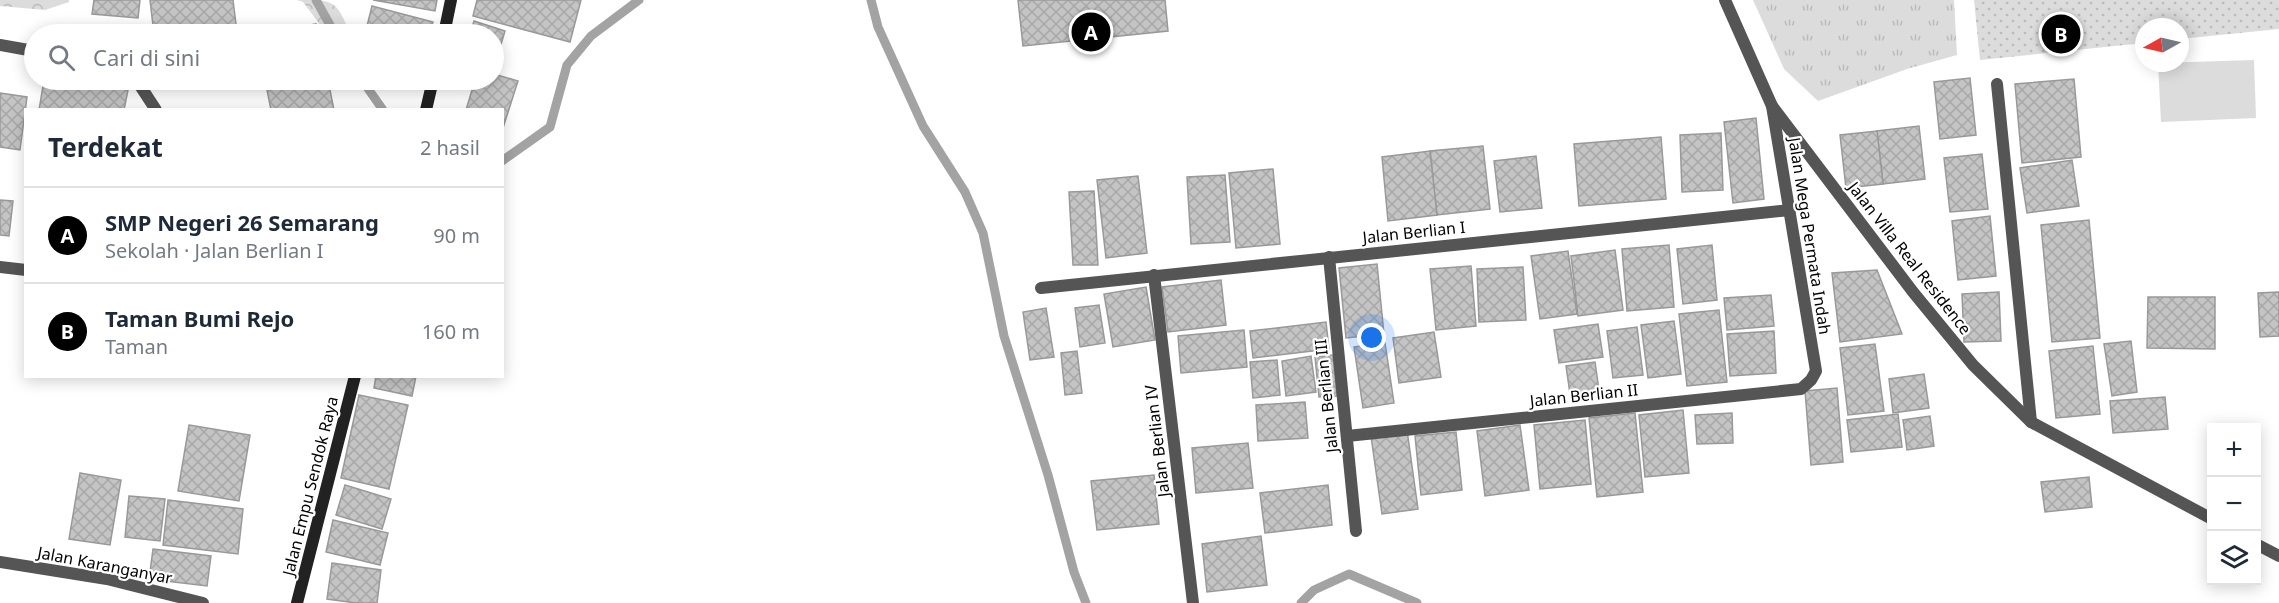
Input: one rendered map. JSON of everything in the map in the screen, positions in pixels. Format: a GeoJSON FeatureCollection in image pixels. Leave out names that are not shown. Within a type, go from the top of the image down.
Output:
{"type":"FeatureCollection","features":[{"type":"Feature","properties":{"kind":"main road"},"geometry":{"type":"LineString","coordinates":[[446,24],[451,0]]}},
{"type":"Feature","properties":{"kind":"main road"},"geometry":{"type":"LineString","coordinates":[[426,108],[431,90]]}},
{"type":"Feature","properties":{"kind":"main road","name":"Jalan Empu Sendok Raya"},"geometry":{"type":"LineString","coordinates":[[297,603],[354,378]]}},
{"type":"Feature","properties":{"kind":"street"},"geometry":{"type":"LineString","coordinates":[[1725,0],[1772,106]]}},
{"type":"Feature","properties":{"kind":"street"},"geometry":{"type":"LineString","coordinates":[[0,45],[24,49]]}},
{"type":"Feature","properties":{"kind":"street"},"geometry":{"type":"LineString","coordinates":[[1997,84],[2031,422]]}},
{"type":"Feature","properties":{"kind":"street"},"geometry":{"type":"LineString","coordinates":[[144,90],[155,108]]}},
{"type":"Feature","properties":{"kind":"street","name":"Jalan Mega Permata Indah"},"geometry":{"type":"LineString","coordinates":[[1772,106],[1816,371]]}},
{"type":"Feature","properties":{"kind":"street","name":"Jalan Villa Real Residence"},"geometry":{"type":"LineString","coordinates":[[1772,106],[1913,292],[1973,365],[2031,422],[2207,517]]}},
{"type":"Feature","properties":{"kind":"street","name":"Jalan Berlian I"},"geometry":{"type":"LineString","coordinates":[[1041,288],[1790,210]]}},
{"type":"Feature","properties":{"kind":"street","name":"Jalan Berlian III"},"geometry":{"type":"LineString","coordinates":[[1329,257],[1356,531]]}},
{"type":"Feature","properties":{"kind":"street"},"geometry":{"type":"LineString","coordinates":[[0,267],[24,270]]}},
{"type":"Feature","properties":{"kind":"street","name":"Jalan Berlian IV"},"geometry":{"type":"LineString","coordinates":[[1154,275],[1193,603]]}},
{"type":"Feature","properties":{"kind":"street","name":"Jalan Berlian II"},"geometry":{"type":"LineString","coordinates":[[1347,436],[1792,391],[1801,389],[1811,380],[1816,371]]}},
{"type":"Feature","properties":{"kind":"street"},"geometry":{"type":"LineString","coordinates":[[2261,547],[2279,556]]}},
{"type":"Feature","properties":{"kind":"street","name":"Jalan Karanganyar"},"geometry":{"type":"LineString","coordinates":[[0,562],[107,579],[203,603]]}},
{"type":"Feature","properties":{"kind":"green space"},"geometry":{"type":"Polygon","coordinates":[[[0,0],[69,0],[69,2],[45,10],[0,6],[0,0]]]}},
{"type":"Feature","properties":{"kind":"green space"},"geometry":{"type":"Polygon","coordinates":[[[297,0],[333,4],[346,24],[320,24],[303,2],[297,0]]]}},
{"type":"Feature","properties":{"kind":"green space"},"geometry":{"type":"Polygon","coordinates":[[[1753,0],[1954,0],[1957,55],[1907,69],[1818,101],[1784,69],[1753,0]]]}},
{"type":"Feature","properties":{"kind":"green space"},"geometry":{"type":"Polygon","coordinates":[[[1974,0],[2279,0],[2279,29],[2189,38],[2189,18],[2135,18],[2135,44],[1980,60],[1974,0]]]}},
{"type":"Feature","properties":{"kind":"green space"},"geometry":{"type":"Polygon","coordinates":[[[2254,60],[2256,118],[2161,122],[2158,72],[2189,72],[2189,62],[2254,60]]]}},
{"type":"Feature","properties":{"kind":"building"},"geometry":{"type":"Polygon","coordinates":[[[94,0],[140,0],[138,18],[92,14],[94,0]]]}},
{"type":"Feature","properties":{"kind":"building"},"geometry":{"type":"Polygon","coordinates":[[[150,0],[233,0],[236,24],[153,24],[150,0]]]}},
{"type":"Feature","properties":{"kind":"building"},"geometry":{"type":"Polygon","coordinates":[[[373,0],[437,0],[435,11],[373,0]]]}},
{"type":"Feature","properties":{"kind":"building"},"geometry":{"type":"Polygon","coordinates":[[[477,0],[581,0],[570,42],[473,16],[477,0]]]}},
{"type":"Feature","properties":{"kind":"building"},"geometry":{"type":"Polygon","coordinates":[[[1018,0],[1165,0],[1168,31],[1023,46],[1018,0]]]}},
{"type":"Feature","properties":{"kind":"building"},"geometry":{"type":"Polygon","coordinates":[[[372,6],[433,22],[432,24],[368,24],[372,6]]]}},
{"type":"Feature","properties":{"kind":"building"},"geometry":{"type":"Polygon","coordinates":[[[504,77],[518,81],[504,125],[504,108],[467,108],[472,90],[504,90],[504,77]]]}},
{"type":"Feature","properties":{"kind":"building"},"geometry":{"type":"Polygon","coordinates":[[[1970,78],[1976,135],[1940,139],[1934,82],[1970,78]]]}},
{"type":"Feature","properties":{"kind":"building"},"geometry":{"type":"Polygon","coordinates":[[[2074,79],[2081,157],[2022,163],[2015,84],[2074,79]]]}},
{"type":"Feature","properties":{"kind":"building"},"geometry":{"type":"Polygon","coordinates":[[[42,90],[128,90],[124,108],[39,108],[42,90]]]}},
{"type":"Feature","properties":{"kind":"building"},"geometry":{"type":"Polygon","coordinates":[[[267,90],[330,90],[334,108],[271,108],[267,90]]]}},
{"type":"Feature","properties":{"kind":"building"},"geometry":{"type":"Polygon","coordinates":[[[0,93],[27,97],[20,150],[0,147],[0,93]]]}},
{"type":"Feature","properties":{"kind":"building"},"geometry":{"type":"Polygon","coordinates":[[[1756,118],[1764,199],[1733,203],[1724,122],[1756,118]]]}},
{"type":"Feature","properties":{"kind":"building"},"geometry":{"type":"Polygon","coordinates":[[[1919,126],[1925,179],[1883,184],[1877,131],[1919,126]]]}},
{"type":"Feature","properties":{"kind":"building"},"geometry":{"type":"Polygon","coordinates":[[[1877,131],[1883,184],[1846,188],[1840,135],[1877,131]]]}},
{"type":"Feature","properties":{"kind":"building"},"geometry":{"type":"Polygon","coordinates":[[[1721,133],[1723,190],[1682,192],[1680,135],[1721,133]]]}},
{"type":"Feature","properties":{"kind":"building"},"geometry":{"type":"Polygon","coordinates":[[[1661,137],[1666,199],[1579,206],[1574,144],[1661,137]]]}},
{"type":"Feature","properties":{"kind":"building"},"geometry":{"type":"Polygon","coordinates":[[[1483,146],[1490,209],[1437,215],[1430,151],[1483,146]]]}},
{"type":"Feature","properties":{"kind":"building"},"geometry":{"type":"Polygon","coordinates":[[[1430,151],[1437,215],[1388,221],[1382,157],[1430,151]]]}},
{"type":"Feature","properties":{"kind":"building"},"geometry":{"type":"Polygon","coordinates":[[[1982,154],[1988,209],[1950,212],[1944,158],[1982,154]]]}},
{"type":"Feature","properties":{"kind":"building"},"geometry":{"type":"Polygon","coordinates":[[[1536,156],[1542,208],[1500,212],[1494,161],[1536,156]]]}},
{"type":"Feature","properties":{"kind":"building"},"geometry":{"type":"Polygon","coordinates":[[[2072,160],[2079,206],[2027,213],[2020,168],[2072,160]]]}},
{"type":"Feature","properties":{"kind":"building"},"geometry":{"type":"Polygon","coordinates":[[[1273,169],[1280,244],[1236,248],[1229,173],[1273,169]]]}},
{"type":"Feature","properties":{"kind":"building"},"geometry":{"type":"Polygon","coordinates":[[[1225,175],[1230,242],[1191,244],[1187,177],[1225,175]]]}},
{"type":"Feature","properties":{"kind":"building"},"geometry":{"type":"Polygon","coordinates":[[[1138,176],[1147,253],[1106,258],[1097,180],[1138,176]]]}},
{"type":"Feature","properties":{"kind":"building"},"geometry":{"type":"Polygon","coordinates":[[[1094,191],[1098,265],[1073,265],[1069,192],[1094,191]]]}},
{"type":"Feature","properties":{"kind":"building"},"geometry":{"type":"Polygon","coordinates":[[[0,200],[13,201],[9,236],[0,235],[0,200]]]}},
{"type":"Feature","properties":{"kind":"building"},"geometry":{"type":"Polygon","coordinates":[[[1990,216],[1996,276],[1958,280],[1952,221],[1990,216]]]}},
{"type":"Feature","properties":{"kind":"building"},"geometry":{"type":"Polygon","coordinates":[[[2089,220],[2100,338],[2052,342],[2041,225],[2089,220]]]}},
{"type":"Feature","properties":{"kind":"building"},"geometry":{"type":"Polygon","coordinates":[[[1669,245],[1674,307],[1627,311],[1622,249],[1669,245]]]}},
{"type":"Feature","properties":{"kind":"building"},"geometry":{"type":"Polygon","coordinates":[[[1712,245],[1717,300],[1683,304],[1677,249],[1712,245]]]}},
{"type":"Feature","properties":{"kind":"building"},"geometry":{"type":"Polygon","coordinates":[[[1615,250],[1623,310],[1578,316],[1571,256],[1615,250]]]}},
{"type":"Feature","properties":{"kind":"building"},"geometry":{"type":"Polygon","coordinates":[[[1568,251],[1577,314],[1540,319],[1531,256],[1568,251]]]}},
{"type":"Feature","properties":{"kind":"building"},"geometry":{"type":"Polygon","coordinates":[[[1377,264],[1384,334],[1346,338],[1339,268],[1377,264]]]}},
{"type":"Feature","properties":{"kind":"building"},"geometry":{"type":"Polygon","coordinates":[[[1471,266],[1476,326],[1436,330],[1430,269],[1471,266]]]}},
{"type":"Feature","properties":{"kind":"building"},"geometry":{"type":"Polygon","coordinates":[[[1523,267],[1526,320],[1479,322],[1477,269],[1523,267]]]}},
{"type":"Feature","properties":{"kind":"building"},"geometry":{"type":"Polygon","coordinates":[[[1877,270],[1902,334],[1840,342],[1832,273],[1877,270]]]}},
{"type":"Feature","properties":{"kind":"building"},"geometry":{"type":"Polygon","coordinates":[[[1221,280],[1226,325],[1168,332],[1162,287],[1221,280]]]}},
{"type":"Feature","properties":{"kind":"building"},"geometry":{"type":"Polygon","coordinates":[[[1146,287],[1155,340],[1113,347],[1104,294],[1146,287]]]}},
{"type":"Feature","properties":{"kind":"building"},"geometry":{"type":"Polygon","coordinates":[[[1999,292],[2001,341],[1964,342],[1962,294],[1999,292]]]}},
{"type":"Feature","properties":{"kind":"building"},"geometry":{"type":"Polygon","coordinates":[[[2279,292],[2279,336],[2260,337],[2258,293],[2279,292]]]}},
{"type":"Feature","properties":{"kind":"building"},"geometry":{"type":"Polygon","coordinates":[[[1771,295],[1774,326],[1727,330],[1724,298],[1771,295]]]}},
{"type":"Feature","properties":{"kind":"building"},"geometry":{"type":"Polygon","coordinates":[[[2148,297],[2215,297],[2215,349],[2147,348],[2148,297]]]}},
{"type":"Feature","properties":{"kind":"building"},"geometry":{"type":"Polygon","coordinates":[[[1099,305],[1105,343],[1080,347],[1075,308],[1099,305]]]}},
{"type":"Feature","properties":{"kind":"building"},"geometry":{"type":"Polygon","coordinates":[[[1046,308],[1054,357],[1030,360],[1023,312],[1046,308]]]}},
{"type":"Feature","properties":{"kind":"building"},"geometry":{"type":"Polygon","coordinates":[[[1719,310],[1727,382],[1687,386],[1679,314],[1719,310]]]}},
{"type":"Feature","properties":{"kind":"building"},"geometry":{"type":"Polygon","coordinates":[[[1674,321],[1681,374],[1648,378],[1641,325],[1674,321]]]}},
{"type":"Feature","properties":{"kind":"building"},"geometry":{"type":"Polygon","coordinates":[[[1326,322],[1329,349],[1253,358],[1250,331],[1326,322]]]}},
{"type":"Feature","properties":{"kind":"building"},"geometry":{"type":"Polygon","coordinates":[[[1598,324],[1603,357],[1559,363],[1554,330],[1598,324]]]}},
{"type":"Feature","properties":{"kind":"building"},"geometry":{"type":"Polygon","coordinates":[[[1637,327],[1643,375],[1613,378],[1607,331],[1637,327]]]}},
{"type":"Feature","properties":{"kind":"building"},"geometry":{"type":"Polygon","coordinates":[[[1244,330],[1247,367],[1181,373],[1178,336],[1244,330]]]}},
{"type":"Feature","properties":{"kind":"building"},"geometry":{"type":"Polygon","coordinates":[[[1774,331],[1776,373],[1730,376],[1727,334],[1774,331]]]}},
{"type":"Feature","properties":{"kind":"building"},"geometry":{"type":"Polygon","coordinates":[[[1434,332],[1441,377],[1399,383],[1393,338],[1434,332]]]}},
{"type":"Feature","properties":{"kind":"building"},"geometry":{"type":"Polygon","coordinates":[[[2131,341],[2137,392],[2112,396],[2104,344],[2131,341]]]}},
{"type":"Feature","properties":{"kind":"building"},"geometry":{"type":"Polygon","coordinates":[[[1385,343],[1394,403],[1363,408],[1354,347],[1385,343]]]}},
{"type":"Feature","properties":{"kind":"building"},"geometry":{"type":"Polygon","coordinates":[[[1875,344],[1884,411],[1848,415],[1840,348],[1875,344]]]}},
{"type":"Feature","properties":{"kind":"building"},"geometry":{"type":"Polygon","coordinates":[[[2093,346],[2100,414],[2056,418],[2049,351],[2093,346]]]}},
{"type":"Feature","properties":{"kind":"building"},"geometry":{"type":"Polygon","coordinates":[[[1077,351],[1082,393],[1065,395],[1061,353],[1077,351]]]}},
{"type":"Feature","properties":{"kind":"building"},"geometry":{"type":"Polygon","coordinates":[[[1333,355],[1337,396],[1319,397],[1315,357],[1333,355]]]}},
{"type":"Feature","properties":{"kind":"building"},"geometry":{"type":"Polygon","coordinates":[[[1311,356],[1316,392],[1286,396],[1282,361],[1311,356]]]}},
{"type":"Feature","properties":{"kind":"building"},"geometry":{"type":"Polygon","coordinates":[[[1277,360],[1280,395],[1253,398],[1250,362],[1277,360]]]}},
{"type":"Feature","properties":{"kind":"building"},"geometry":{"type":"Polygon","coordinates":[[[1595,362],[1599,390],[1570,394],[1566,366],[1595,362]]]}},
{"type":"Feature","properties":{"kind":"building"},"geometry":{"type":"Polygon","coordinates":[[[1924,374],[1929,408],[1893,413],[1889,379],[1924,374]]]}},
{"type":"Feature","properties":{"kind":"building"},"geometry":{"type":"Polygon","coordinates":[[[376,378],[416,378],[412,396],[374,388],[376,378]]]}},
{"type":"Feature","properties":{"kind":"building"},"geometry":{"type":"Polygon","coordinates":[[[1837,388],[1843,462],[1811,465],[1805,391],[1837,388]]]}},
{"type":"Feature","properties":{"kind":"building"},"geometry":{"type":"Polygon","coordinates":[[[359,395],[408,405],[389,489],[341,478],[359,395]]]}},
{"type":"Feature","properties":{"kind":"building"},"geometry":{"type":"Polygon","coordinates":[[[2165,397],[2168,429],[2113,433],[2110,401],[2165,397]]]}},
{"type":"Feature","properties":{"kind":"building"},"geometry":{"type":"Polygon","coordinates":[[[1305,402],[1308,438],[1258,441],[1256,405],[1305,402]]]}},
{"type":"Feature","properties":{"kind":"building"},"geometry":{"type":"Polygon","coordinates":[[[1683,410],[1689,473],[1645,477],[1639,415],[1683,410]]]}},
{"type":"Feature","properties":{"kind":"building"},"geometry":{"type":"Polygon","coordinates":[[[1635,413],[1643,492],[1597,497],[1589,418],[1635,413]]]}},
{"type":"Feature","properties":{"kind":"building"},"geometry":{"type":"Polygon","coordinates":[[[1732,413],[1733,443],[1697,444],[1695,415],[1732,413]]]}},
{"type":"Feature","properties":{"kind":"building"},"geometry":{"type":"Polygon","coordinates":[[[1898,414],[1902,447],[1851,452],[1847,420],[1898,414]]]}},
{"type":"Feature","properties":{"kind":"building"},"geometry":{"type":"Polygon","coordinates":[[[1930,416],[1934,446],[1907,450],[1903,420],[1930,416]]]}},
{"type":"Feature","properties":{"kind":"building"},"geometry":{"type":"Polygon","coordinates":[[[1585,420],[1591,484],[1540,489],[1534,425],[1585,420]]]}},
{"type":"Feature","properties":{"kind":"building"},"geometry":{"type":"Polygon","coordinates":[[[189,425],[250,435],[239,501],[178,491],[189,425]]]}},
{"type":"Feature","properties":{"kind":"building"},"geometry":{"type":"Polygon","coordinates":[[[1520,425],[1529,490],[1485,496],[1477,431],[1520,425]]]}},
{"type":"Feature","properties":{"kind":"building"},"geometry":{"type":"Polygon","coordinates":[[[1407,430],[1418,509],[1382,514],[1371,436],[1407,430]]]}},
{"type":"Feature","properties":{"kind":"building"},"geometry":{"type":"Polygon","coordinates":[[[1456,432],[1462,490],[1421,495],[1415,436],[1456,432]]]}},
{"type":"Feature","properties":{"kind":"building"},"geometry":{"type":"Polygon","coordinates":[[[1248,443],[1253,488],[1196,493],[1192,448],[1248,443]]]}},
{"type":"Feature","properties":{"kind":"building"},"geometry":{"type":"Polygon","coordinates":[[[80,473],[121,480],[110,545],[69,539],[80,473]]]}},
{"type":"Feature","properties":{"kind":"building"},"geometry":{"type":"Polygon","coordinates":[[[1154,475],[1159,524],[1097,530],[1091,481],[1154,475]]]}},
{"type":"Feature","properties":{"kind":"building"},"geometry":{"type":"Polygon","coordinates":[[[2089,477],[2092,507],[2045,512],[2041,482],[2089,477]]]}},
{"type":"Feature","properties":{"kind":"building"},"geometry":{"type":"Polygon","coordinates":[[[345,485],[391,499],[382,529],[336,515],[345,485]]]}},
{"type":"Feature","properties":{"kind":"building"},"geometry":{"type":"Polygon","coordinates":[[[1328,485],[1332,525],[1265,533],[1260,493],[1328,485]]]}},
{"type":"Feature","properties":{"kind":"building"},"geometry":{"type":"Polygon","coordinates":[[[129,496],[165,499],[160,541],[125,537],[129,496]]]}},
{"type":"Feature","properties":{"kind":"building"},"geometry":{"type":"Polygon","coordinates":[[[168,500],[243,509],[238,554],[163,545],[168,500]]]}},
{"type":"Feature","properties":{"kind":"building"},"geometry":{"type":"Polygon","coordinates":[[[333,520],[388,533],[380,565],[326,552],[333,520]]]}},
{"type":"Feature","properties":{"kind":"building"},"geometry":{"type":"Polygon","coordinates":[[[1261,536],[1267,585],[1207,592],[1202,544],[1261,536]]]}},
{"type":"Feature","properties":{"kind":"building"},"geometry":{"type":"Polygon","coordinates":[[[153,549],[211,556],[207,586],[149,579],[153,549]]]}},
{"type":"Feature","properties":{"kind":"building"},"geometry":{"type":"Polygon","coordinates":[[[332,563],[381,570],[377,603],[327,599],[332,563]]]}},
{"type":"Feature","properties":{"kind":"waterway"},"geometry":{"type":"LineString","coordinates":[[316,0],[329,24]]}},
{"type":"Feature","properties":{"kind":"waterway"},"geometry":{"type":"LineString","coordinates":[[504,160],[550,127],[567,65],[591,36],[639,0]]}},
{"type":"Feature","properties":{"kind":"waterway"},"geometry":{"type":"LineString","coordinates":[[871,0],[878,27],[923,126],[965,192],[983,233],[1004,336],[1048,475],[1074,572],[1086,603]]}},
{"type":"Feature","properties":{"kind":"waterway"},"geometry":{"type":"LineString","coordinates":[[369,90],[382,108]]}},
{"type":"Feature","properties":{"kind":"waterway"},"geometry":{"type":"LineString","coordinates":[[1301,603],[1314,590],[1349,574],[1417,603]]}},
{"type":"Feature","properties":{"kind":"place","name":"SMP Negeri 26 Semarang"},"geometry":{"type":"Point","coordinates":[1091,32]}},
{"type":"Feature","properties":{"kind":"place","name":"Taman Bumi Rejo"},"geometry":{"type":"Point","coordinates":[2061,34]}}]}
